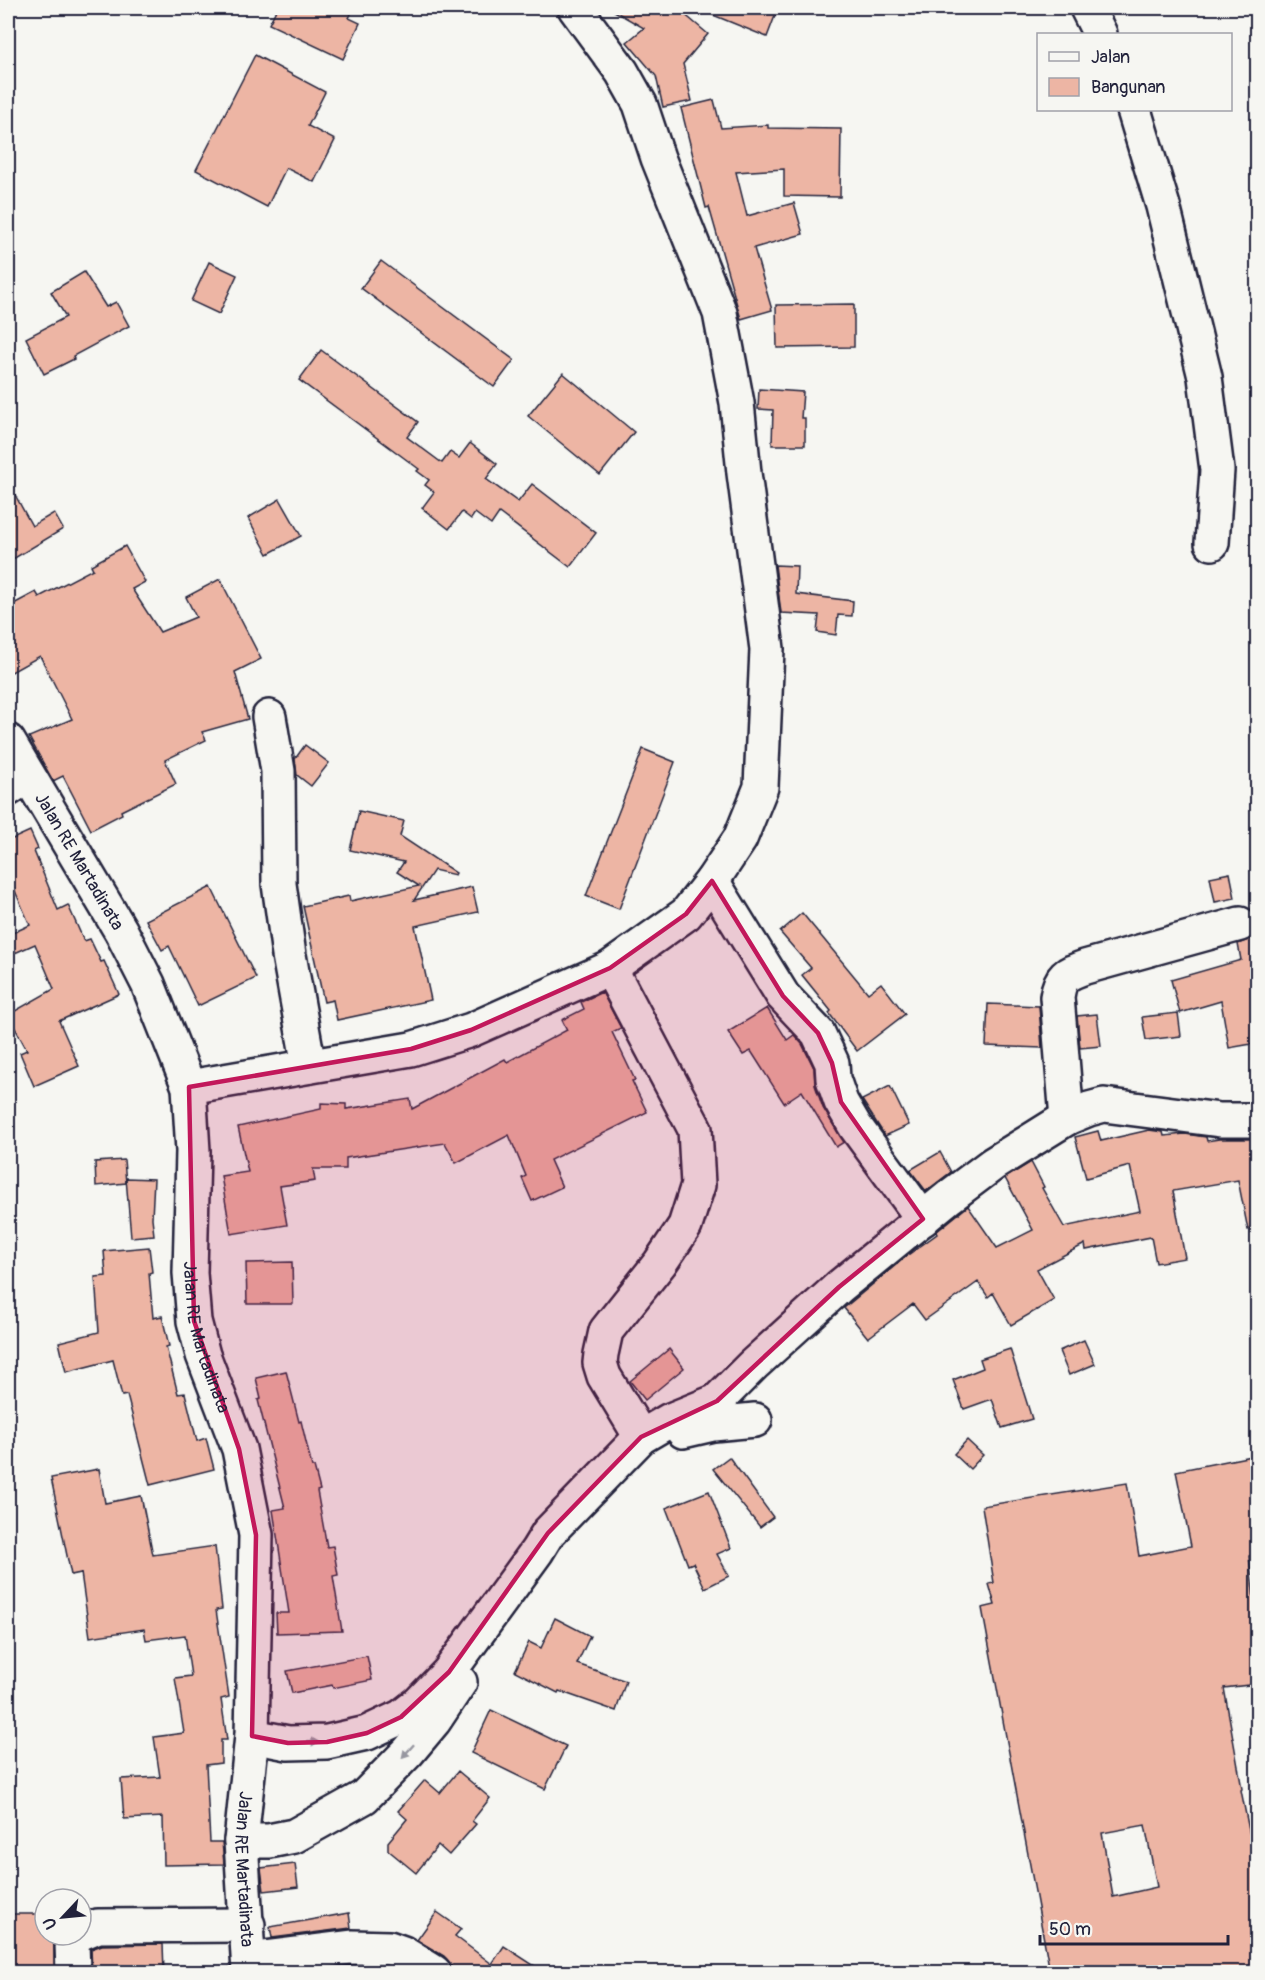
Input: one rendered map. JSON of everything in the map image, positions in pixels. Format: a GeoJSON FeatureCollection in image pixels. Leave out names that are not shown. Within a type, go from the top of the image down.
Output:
{"type":"FeatureCollection","features":[{"type":"Feature","properties":{"kind":"main road"},"geometry":{"type":"LineString","coordinates":[[189,1087],[411,1049],[471,1030],[610,968],[686,914],[712,881],[740,839],[760,787],[767,649],[737,403],[720,313],[658,158],[640,104],[622,72],[575,8]]}},
{"type":"Feature","properties":{"kind":"main road"},"geometry":{"type":"LineString","coordinates":[[1087,8],[1100,33]]}},
{"type":"Feature","properties":{"kind":"main road"},"geometry":{"type":"LineString","coordinates":[[1134,111],[1163,206],[1205,378],[1217,470],[1212,543]]}},
{"type":"Feature","properties":{"kind":"main road"},"geometry":{"type":"LineString","coordinates":[[269,717],[278,771],[279,884],[288,955],[309,1066]]}},
{"type":"Feature","properties":{"kind":"main road","name":"Jalan RE Martadinata"},"geometry":{"type":"LineString","coordinates":[[8,741],[18,783],[121,931],[148,984],[189,1087],[193,1151],[190,1274],[194,1321],[203,1355],[238,1449],[255,1535],[252,1736],[241,1841],[249,1966]]}},
{"type":"Feature","properties":{"kind":"main road"},"geometry":{"type":"LineString","coordinates":[[712,881],[783,996],[818,1033],[832,1063],[833,1079],[841,1102],[855,1126],[923,1219]]}},
{"type":"Feature","properties":{"kind":"main road"},"geometry":{"type":"LineString","coordinates":[[1068,1118],[1057,997],[1059,983],[1069,973],[1085,967],[1240,924]]}},
{"type":"Feature","properties":{"kind":"main road"},"geometry":{"type":"LineString","coordinates":[[610,968],[695,1129],[697,1152],[698,1185],[685,1226],[660,1263],[606,1331],[601,1354],[600,1363],[604,1376],[641,1437]]}},
{"type":"Feature","properties":{"kind":"main road"},"geometry":{"type":"LineString","coordinates":[[553,1538],[581,1515],[637,1460],[665,1439],[715,1412],[753,1365],[839,1287],[993,1164],[1068,1118],[1104,1105],[1220,1120],[1257,1120]]}},
{"type":"Feature","properties":{"kind":"main road"},"geometry":{"type":"LineString","coordinates":[[241,1841],[269,1841],[294,1836],[364,1797],[408,1752],[426,1712],[449,1672],[531,1560],[641,1437],[670,1420],[715,1412]]}},
{"type":"Feature","properties":{"kind":"main road"},"geometry":{"type":"LineString","coordinates":[[252,1736],[288,1743],[327,1742],[367,1733],[401,1717],[426,1712]]}},
{"type":"Feature","properties":{"kind":"main road"},"geometry":{"type":"LineString","coordinates":[[93,1928],[248,1925]]}},
{"type":"Feature","properties":{"kind":"main road"},"geometry":{"type":"LineString","coordinates":[[72,1947],[73,1972]]}},
{"type":"Feature","properties":{"kind":"main road"},"geometry":{"type":"LineString","coordinates":[[249,1966],[352,1947],[389,1948],[403,1953],[434,1972]]}},
{"type":"Feature","properties":{"kind":"highlighted area"},"geometry":{"type":"Polygon","coordinates":[[[712,881],[783,996],[818,1033],[832,1063],[841,1102],[923,1219],[839,1287],[717,1401],[641,1437],[594,1484],[548,1533],[449,1672],[401,1717],[367,1733],[327,1742],[288,1743],[252,1736],[256,1535],[239,1449],[194,1321],[189,1087],[411,1049],[471,1030],[610,968],[686,914],[712,881]]]}},
{"type":"Feature","properties":{"kind":"building"},"geometry":{"type":"Polygon","coordinates":[[[277,8],[354,8],[349,18],[360,23],[343,59],[269,24],[277,8]]]}},
{"type":"Feature","properties":{"kind":"building"},"geometry":{"type":"Polygon","coordinates":[[[609,8],[677,8],[708,34],[683,64],[692,101],[663,107],[656,76],[627,42],[644,28],[609,8]]]}},
{"type":"Feature","properties":{"kind":"building"},"geometry":{"type":"Polygon","coordinates":[[[696,8],[778,8],[767,37],[696,8]]]}},
{"type":"Feature","properties":{"kind":"building"},"geometry":{"type":"Polygon","coordinates":[[[255,55],[325,92],[308,126],[335,140],[314,182],[286,168],[267,207],[196,170],[255,55]]]}},
{"type":"Feature","properties":{"kind":"building"},"geometry":{"type":"Polygon","coordinates":[[[714,100],[721,128],[768,125],[768,128],[841,129],[840,197],[784,196],[784,169],[736,172],[747,216],[794,203],[803,234],[754,248],[772,310],[741,319],[709,207],[706,208],[681,108],[714,100]]]}},
{"type":"Feature","properties":{"kind":"building"},"geometry":{"type":"Polygon","coordinates":[[[381,261],[514,360],[494,387],[361,288],[381,261]]]}},
{"type":"Feature","properties":{"kind":"building"},"geometry":{"type":"Polygon","coordinates":[[[209,262],[237,275],[219,314],[191,301],[209,262]]]}},
{"type":"Feature","properties":{"kind":"building"},"geometry":{"type":"Polygon","coordinates":[[[84,272],[106,307],[116,302],[129,326],[44,374],[26,338],[66,317],[51,292],[84,272]]]}},
{"type":"Feature","properties":{"kind":"building"},"geometry":{"type":"Polygon","coordinates":[[[854,304],[854,347],[777,348],[776,305],[854,304]]]}},
{"type":"Feature","properties":{"kind":"building"},"geometry":{"type":"Polygon","coordinates":[[[321,350],[418,422],[407,437],[442,463],[450,452],[459,458],[470,443],[497,464],[486,479],[518,502],[532,484],[596,533],[570,567],[499,513],[491,525],[475,513],[471,519],[462,512],[449,529],[422,508],[434,492],[425,485],[429,480],[417,471],[419,469],[299,380],[321,350]]]}},
{"type":"Feature","properties":{"kind":"building"},"geometry":{"type":"Polygon","coordinates":[[[563,373],[634,432],[600,475],[528,416],[563,373]]]}},
{"type":"Feature","properties":{"kind":"building"},"geometry":{"type":"Polygon","coordinates":[[[759,389],[803,392],[801,418],[805,418],[805,445],[772,445],[773,410],[758,409],[759,389]]]}},
{"type":"Feature","properties":{"kind":"building"},"geometry":{"type":"Polygon","coordinates":[[[8,482],[32,526],[54,513],[63,529],[8,562],[8,482]]]}},
{"type":"Feature","properties":{"kind":"building"},"geometry":{"type":"Polygon","coordinates":[[[280,499],[301,536],[268,554],[248,518],[280,499]]]}},
{"type":"Feature","properties":{"kind":"building"},"geometry":{"type":"Polygon","coordinates":[[[125,546],[145,582],[132,589],[160,632],[196,617],[186,597],[220,579],[261,659],[235,672],[248,719],[202,732],[206,740],[165,760],[176,784],[121,811],[122,814],[91,830],[63,776],[53,781],[29,737],[72,719],[40,656],[8,674],[8,607],[36,592],[39,597],[93,569],[91,565],[125,546]]]}},
{"type":"Feature","properties":{"kind":"building"},"geometry":{"type":"Polygon","coordinates":[[[775,565],[797,566],[796,594],[853,601],[852,616],[838,615],[836,635],[817,632],[819,615],[781,613],[775,565]]]}},
{"type":"Feature","properties":{"kind":"building"},"geometry":{"type":"Polygon","coordinates":[[[305,745],[329,763],[311,786],[297,775],[295,759],[305,745]]]}},
{"type":"Feature","properties":{"kind":"building"},"geometry":{"type":"Polygon","coordinates":[[[643,749],[675,762],[619,909],[586,896],[643,749]]]}},
{"type":"Feature","properties":{"kind":"building"},"geometry":{"type":"Polygon","coordinates":[[[359,811],[404,821],[400,836],[456,873],[455,875],[434,870],[414,900],[472,887],[478,912],[415,926],[431,1000],[337,1020],[333,1000],[324,1002],[303,906],[349,896],[350,901],[419,886],[397,872],[404,862],[350,850],[359,811]]]}},
{"type":"Feature","properties":{"kind":"building"},"geometry":{"type":"Polygon","coordinates":[[[30,831],[38,849],[34,851],[58,910],[68,905],[84,941],[90,939],[101,962],[104,961],[119,994],[59,1021],[79,1066],[34,1086],[20,1053],[27,1050],[8,1015],[54,989],[35,944],[8,956],[8,935],[30,925],[8,875],[8,841],[30,831]]]}},
{"type":"Feature","properties":{"kind":"building"},"geometry":{"type":"Polygon","coordinates":[[[1230,873],[1235,898],[1215,902],[1210,877],[1230,873]]]}},
{"type":"Feature","properties":{"kind":"building"},"geometry":{"type":"Polygon","coordinates":[[[211,887],[256,978],[198,1006],[169,946],[162,950],[146,920],[211,887]]]}},
{"type":"Feature","properties":{"kind":"building"},"geometry":{"type":"Polygon","coordinates":[[[802,913],[868,993],[881,983],[905,1014],[857,1051],[829,1013],[831,1011],[802,975],[811,968],[780,932],[802,913]]]}},
{"type":"Feature","properties":{"kind":"building"},"geometry":{"type":"Polygon","coordinates":[[[1256,932],[1257,1043],[1229,1048],[1221,1001],[1180,1013],[1171,980],[1241,960],[1238,944],[1253,938],[1256,932]]]}},
{"type":"Feature","properties":{"kind":"building"},"geometry":{"type":"Polygon","coordinates":[[[602,992],[621,1028],[612,1032],[635,1080],[632,1081],[647,1112],[550,1160],[562,1187],[532,1201],[522,1178],[526,1176],[509,1135],[456,1163],[445,1143],[346,1158],[346,1169],[313,1169],[315,1181],[280,1186],[287,1225],[231,1234],[221,1176],[248,1172],[238,1127],[321,1109],[321,1103],[346,1104],[346,1109],[410,1099],[412,1109],[505,1059],[507,1062],[567,1030],[562,1020],[584,1009],[581,1002],[602,992]]]}},
{"type":"Feature","properties":{"kind":"building"},"geometry":{"type":"Polygon","coordinates":[[[988,1004],[1039,1006],[1042,1048],[986,1046],[988,1004]]]}},
{"type":"Feature","properties":{"kind":"building"},"geometry":{"type":"Polygon","coordinates":[[[767,1008],[787,1040],[794,1035],[802,1044],[814,1068],[815,1085],[823,1108],[844,1142],[836,1147],[802,1091],[784,1103],[751,1051],[743,1055],[728,1032],[767,1008]]]}},
{"type":"Feature","properties":{"kind":"building"},"geometry":{"type":"Polygon","coordinates":[[[1178,1013],[1181,1036],[1146,1040],[1142,1017],[1178,1013]]]}},
{"type":"Feature","properties":{"kind":"building"},"geometry":{"type":"Polygon","coordinates":[[[1097,1014],[1101,1046],[1080,1048],[1077,1016],[1097,1014]]]}},
{"type":"Feature","properties":{"kind":"building"},"geometry":{"type":"Polygon","coordinates":[[[890,1086],[909,1125],[885,1136],[862,1100],[890,1086]]]}},
{"type":"Feature","properties":{"kind":"building"},"geometry":{"type":"Polygon","coordinates":[[[1149,1130],[1163,1132],[1164,1136],[1185,1134],[1206,1137],[1207,1141],[1257,1139],[1257,1229],[1248,1230],[1238,1180],[1173,1191],[1185,1258],[1156,1263],[1151,1237],[1086,1250],[1085,1244],[1037,1269],[1054,1300],[1011,1325],[993,1293],[988,1297],[978,1282],[925,1320],[913,1304],[868,1338],[844,1308],[937,1234],[936,1232],[968,1206],[997,1248],[1033,1230],[1005,1178],[1031,1162],[1044,1187],[1042,1188],[1064,1227],[1140,1211],[1130,1166],[1086,1178],[1075,1137],[1098,1131],[1101,1141],[1149,1130]]]}},
{"type":"Feature","properties":{"kind":"building"},"geometry":{"type":"Polygon","coordinates":[[[940,1152],[951,1172],[926,1191],[910,1170],[940,1152]]]}},
{"type":"Feature","properties":{"kind":"building"},"geometry":{"type":"Polygon","coordinates":[[[124,1160],[126,1183],[96,1186],[95,1162],[124,1160]]]}},
{"type":"Feature","properties":{"kind":"building"},"geometry":{"type":"Polygon","coordinates":[[[126,1178],[154,1179],[152,1218],[154,1235],[131,1237],[126,1178]]]}},
{"type":"Feature","properties":{"kind":"building"},"geometry":{"type":"Polygon","coordinates":[[[149,1247],[153,1318],[162,1316],[169,1346],[166,1347],[178,1394],[185,1393],[197,1441],[206,1438],[214,1469],[150,1485],[127,1395],[122,1396],[113,1360],[66,1372],[59,1342],[99,1332],[95,1277],[106,1276],[104,1251],[149,1247]]]}},
{"type":"Feature","properties":{"kind":"building"},"geometry":{"type":"Polygon","coordinates":[[[292,1262],[293,1304],[247,1304],[246,1263],[292,1262]]]}},
{"type":"Feature","properties":{"kind":"building"},"geometry":{"type":"Polygon","coordinates":[[[1084,1340],[1095,1364],[1069,1375],[1059,1351],[1084,1340]]]}},
{"type":"Feature","properties":{"kind":"building"},"geometry":{"type":"Polygon","coordinates":[[[669,1349],[684,1368],[645,1400],[630,1381],[669,1349]]]}},
{"type":"Feature","properties":{"kind":"building"},"geometry":{"type":"Polygon","coordinates":[[[1010,1349],[1032,1419],[1002,1428],[992,1399],[964,1409],[953,1380],[983,1368],[980,1359],[1010,1349]]]}},
{"type":"Feature","properties":{"kind":"building"},"geometry":{"type":"Polygon","coordinates":[[[286,1371],[320,1490],[317,1491],[327,1547],[333,1546],[338,1575],[333,1576],[342,1631],[277,1633],[276,1613],[289,1613],[273,1510],[285,1508],[258,1400],[261,1399],[256,1378],[286,1371]]]}},
{"type":"Feature","properties":{"kind":"building"},"geometry":{"type":"Polygon","coordinates":[[[967,1440],[983,1455],[970,1469],[954,1454],[967,1440]]]}},
{"type":"Feature","properties":{"kind":"building"},"geometry":{"type":"Polygon","coordinates":[[[1257,1455],[1257,1554],[1249,1556],[1257,1626],[1257,1684],[1224,1688],[1255,1861],[1252,1861],[1257,1889],[1257,1972],[1050,1972],[982,1608],[995,1605],[989,1584],[994,1583],[982,1506],[1127,1483],[1139,1556],[1191,1546],[1176,1471],[1257,1455]],[[1145,1825],[1102,1833],[1113,1897],[1157,1887],[1145,1825]]]}},
{"type":"Feature","properties":{"kind":"building"},"geometry":{"type":"Polygon","coordinates":[[[729,1457],[773,1517],[760,1527],[713,1469],[729,1457]]]}},
{"type":"Feature","properties":{"kind":"building"},"geometry":{"type":"Polygon","coordinates":[[[99,1469],[105,1503],[141,1496],[153,1555],[215,1546],[222,1609],[216,1610],[229,1697],[221,1699],[227,1740],[221,1740],[221,1763],[206,1765],[210,1842],[222,1842],[224,1864],[164,1865],[163,1817],[124,1819],[121,1779],[160,1777],[154,1737],[184,1733],[175,1678],[191,1676],[185,1635],[146,1640],[144,1629],[90,1637],[81,1573],[71,1575],[51,1478],[99,1469]]]}},
{"type":"Feature","properties":{"kind":"building"},"geometry":{"type":"Polygon","coordinates":[[[709,1491],[731,1548],[717,1554],[729,1576],[705,1588],[693,1563],[688,1565],[666,1508],[709,1491]]]}},
{"type":"Feature","properties":{"kind":"building"},"geometry":{"type":"Polygon","coordinates":[[[555,1618],[590,1636],[577,1664],[626,1681],[616,1711],[559,1691],[558,1693],[515,1671],[529,1642],[541,1648],[555,1618]]]}},
{"type":"Feature","properties":{"kind":"building"},"geometry":{"type":"Polygon","coordinates":[[[367,1656],[372,1680],[292,1693],[287,1671],[367,1656]]]}},
{"type":"Feature","properties":{"kind":"building"},"geometry":{"type":"Polygon","coordinates":[[[491,1710],[566,1746],[545,1789],[471,1753],[491,1710]]]}},
{"type":"Feature","properties":{"kind":"building"},"geometry":{"type":"Polygon","coordinates":[[[458,1771],[490,1798],[472,1821],[476,1824],[449,1855],[438,1845],[416,1873],[388,1850],[388,1842],[407,1819],[398,1811],[425,1780],[440,1793],[458,1771]]]}},
{"type":"Feature","properties":{"kind":"building"},"geometry":{"type":"Polygon","coordinates":[[[295,1864],[298,1887],[264,1891],[261,1868],[295,1864]]]}},
{"type":"Feature","properties":{"kind":"building"},"geometry":{"type":"Polygon","coordinates":[[[437,1912],[461,1929],[455,1936],[492,1964],[504,1946],[544,1972],[453,1972],[451,1964],[444,1956],[417,1940],[437,1912]]]}},
{"type":"Feature","properties":{"kind":"building"},"geometry":{"type":"Polygon","coordinates":[[[349,1913],[351,1928],[272,1938],[270,1927],[349,1913]]]}},
{"type":"Feature","properties":{"kind":"building"},"geometry":{"type":"Polygon","coordinates":[[[8,1914],[33,1914],[33,1947],[54,1947],[54,1972],[8,1972],[8,1914]]]}},
{"type":"Feature","properties":{"kind":"building"},"geometry":{"type":"Polygon","coordinates":[[[163,1944],[164,1972],[92,1972],[91,1949],[102,1945],[163,1944]]]}},
{"type":"Feature","properties":{"kind":"building"},"geometry":{"type":"Polygon","coordinates":[[[358,1966],[360,1972],[300,1972],[358,1966]]]}}]}
